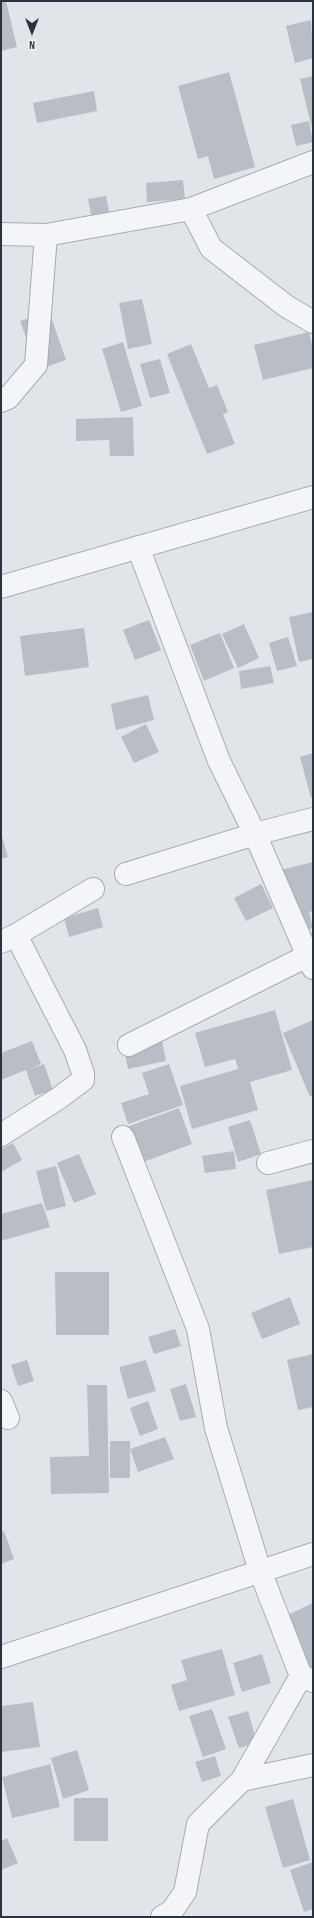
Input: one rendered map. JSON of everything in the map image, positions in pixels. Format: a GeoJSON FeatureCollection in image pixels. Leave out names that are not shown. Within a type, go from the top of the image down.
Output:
{"type":"FeatureCollection","features":[{"type":"Feature","properties":{"kind":"street"},"geometry":{"type":"LineString","coordinates":[[1,234],[46,235],[191,209],[313,162]]}},
{"type":"Feature","properties":{"kind":"street"},"geometry":{"type":"LineString","coordinates":[[191,209],[211,248],[286,306],[313,322]]}},
{"type":"Feature","properties":{"kind":"street"},"geometry":{"type":"LineString","coordinates":[[1,401],[8,398],[36,365],[46,235]]}},
{"type":"Feature","properties":{"kind":"street"},"geometry":{"type":"LineString","coordinates":[[1,587],[313,497]]}},
{"type":"Feature","properties":{"kind":"street"},"geometry":{"type":"LineString","coordinates":[[129,1045],[311,959],[255,834],[219,761],[138,547]]}},
{"type":"Feature","properties":{"kind":"street"},"geometry":{"type":"LineString","coordinates":[[126,874],[255,834],[313,819]]}},
{"type":"Feature","properties":{"kind":"street"},"geometry":{"type":"LineString","coordinates":[[1,1135],[59,1098],[83,1080],[83,1073],[75,1050],[8,938],[93,889]]}},
{"type":"Feature","properties":{"kind":"street"},"geometry":{"type":"LineString","coordinates":[[124,1137],[198,1329],[216,1428],[260,1571],[307,1679],[242,1780],[198,1824],[185,1892],[172,1911],[162,1917]]}},
{"type":"Feature","properties":{"kind":"street"},"geometry":{"type":"LineString","coordinates":[[268,1163],[313,1151]]}},
{"type":"Feature","properties":{"kind":"street"},"geometry":{"type":"LineString","coordinates":[[1,1657],[313,1554]]}},
{"type":"Feature","properties":{"kind":"street"},"geometry":{"type":"LineString","coordinates":[[242,1780],[313,1765]]}},
{"type":"Feature","properties":{"kind":"building"},"geometry":{"type":"Polygon","coordinates":[[[1,1],[6,1],[17,47],[1,51],[1,1]]]}},
{"type":"Feature","properties":{"kind":"building"},"geometry":{"type":"Polygon","coordinates":[[[311,20],[313,58],[295,63],[286,26],[311,20]]]}},
{"type":"Feature","properties":{"kind":"building"},"geometry":{"type":"Polygon","coordinates":[[[229,72],[255,167],[214,179],[208,156],[198,159],[178,86],[229,72]]]}},
{"type":"Feature","properties":{"kind":"building"},"geometry":{"type":"Polygon","coordinates":[[[313,76],[313,129],[312,129],[300,79],[313,76]]]}},
{"type":"Feature","properties":{"kind":"building"},"geometry":{"type":"Polygon","coordinates":[[[94,91],[97,111],[37,123],[33,103],[94,91]]]}},
{"type":"Feature","properties":{"kind":"building"},"geometry":{"type":"Polygon","coordinates":[[[309,121],[313,142],[296,146],[291,125],[309,121]]]}},
{"type":"Feature","properties":{"kind":"building"},"geometry":{"type":"Polygon","coordinates":[[[183,180],[185,199],[147,202],[146,183],[183,180]]]}},
{"type":"Feature","properties":{"kind":"building"},"geometry":{"type":"Polygon","coordinates":[[[106,196],[111,221],[93,225],[88,199],[106,196]]]}},
{"type":"Feature","properties":{"kind":"building"},"geometry":{"type":"Polygon","coordinates":[[[142,299],[152,344],[128,349],[119,303],[142,299]]]}},
{"type":"Feature","properties":{"kind":"building"},"geometry":{"type":"Polygon","coordinates":[[[49,311],[66,360],[38,370],[20,321],[49,311]]]}},
{"type":"Feature","properties":{"kind":"building"},"geometry":{"type":"Polygon","coordinates":[[[309,332],[313,349],[313,368],[263,380],[254,345],[309,332]]]}},
{"type":"Feature","properties":{"kind":"building"},"geometry":{"type":"Polygon","coordinates":[[[123,342],[142,406],[121,412],[102,349],[123,342]]]}},
{"type":"Feature","properties":{"kind":"building"},"geometry":{"type":"Polygon","coordinates":[[[191,344],[209,388],[217,385],[228,412],[223,414],[235,444],[207,454],[167,354],[191,344]]]}},
{"type":"Feature","properties":{"kind":"building"},"geometry":{"type":"Polygon","coordinates":[[[160,359],[170,393],[150,398],[140,364],[160,359]]]}},
{"type":"Feature","properties":{"kind":"building"},"geometry":{"type":"Polygon","coordinates":[[[133,417],[134,456],[110,456],[109,440],[76,441],[76,419],[133,417]]]}},
{"type":"Feature","properties":{"kind":"building"},"geometry":{"type":"Polygon","coordinates":[[[313,612],[313,659],[299,662],[289,617],[313,612]]]}},
{"type":"Feature","properties":{"kind":"building"},"geometry":{"type":"Polygon","coordinates":[[[149,620],[161,650],[135,660],[123,630],[149,620]]]}},
{"type":"Feature","properties":{"kind":"building"},"geometry":{"type":"Polygon","coordinates":[[[244,624],[259,658],[238,668],[222,634],[244,624]]]}},
{"type":"Feature","properties":{"kind":"building"},"geometry":{"type":"Polygon","coordinates":[[[84,628],[89,667],[25,676],[20,636],[84,628]]]}},
{"type":"Feature","properties":{"kind":"building"},"geometry":{"type":"Polygon","coordinates":[[[220,633],[234,668],[204,681],[190,645],[220,633]]]}},
{"type":"Feature","properties":{"kind":"building"},"geometry":{"type":"Polygon","coordinates":[[[288,637],[297,666],[277,671],[269,643],[288,637]]]}},
{"type":"Feature","properties":{"kind":"building"},"geometry":{"type":"Polygon","coordinates":[[[270,666],[274,683],[241,689],[239,671],[270,666]]]}},
{"type":"Feature","properties":{"kind":"building"},"geometry":{"type":"Polygon","coordinates":[[[148,695],[154,720],[116,730],[111,704],[148,695]]]}},
{"type":"Feature","properties":{"kind":"building"},"geometry":{"type":"Polygon","coordinates":[[[146,724],[159,752],[134,763],[121,737],[146,724]]]}},
{"type":"Feature","properties":{"kind":"building"},"geometry":{"type":"Polygon","coordinates":[[[313,753],[313,797],[311,798],[300,757],[313,753]]]}},
{"type":"Feature","properties":{"kind":"building"},"geometry":{"type":"Polygon","coordinates":[[[1,833],[8,857],[1,859],[1,833]]]}},
{"type":"Feature","properties":{"kind":"building"},"geometry":{"type":"Polygon","coordinates":[[[313,862],[313,911],[309,912],[313,928],[292,934],[284,900],[271,903],[264,874],[313,862]]]}},
{"type":"Feature","properties":{"kind":"building"},"geometry":{"type":"Polygon","coordinates":[[[261,884],[273,908],[246,921],[234,898],[261,884]]]}},
{"type":"Feature","properties":{"kind":"building"},"geometry":{"type":"Polygon","coordinates":[[[98,908],[103,927],[69,937],[64,918],[98,908]]]}},
{"type":"Feature","properties":{"kind":"building"},"geometry":{"type":"Polygon","coordinates":[[[275,1010],[292,1070],[250,1082],[258,1110],[192,1129],[180,1086],[238,1069],[235,1059],[205,1067],[195,1033],[275,1010]]]}},
{"type":"Feature","properties":{"kind":"building"},"geometry":{"type":"Polygon","coordinates":[[[313,1020],[313,1095],[310,1097],[283,1033],[313,1020]]]}},
{"type":"Feature","properties":{"kind":"building"},"geometry":{"type":"Polygon","coordinates":[[[161,1035],[166,1061],[128,1069],[123,1043],[161,1035]]]}},
{"type":"Feature","properties":{"kind":"building"},"geometry":{"type":"Polygon","coordinates":[[[32,1041],[41,1064],[28,1070],[44,1064],[53,1090],[35,1096],[26,1070],[1,1080],[1,1053],[32,1041]]]}},
{"type":"Feature","properties":{"kind":"building"},"geometry":{"type":"Polygon","coordinates":[[[169,1064],[183,1105],[128,1124],[121,1103],[149,1094],[142,1073],[169,1064]]]}},
{"type":"Feature","properties":{"kind":"building"},"geometry":{"type":"Polygon","coordinates":[[[179,1108],[192,1144],[138,1164],[124,1128],[179,1108]]]}},
{"type":"Feature","properties":{"kind":"building"},"geometry":{"type":"Polygon","coordinates":[[[250,1120],[261,1154],[238,1162],[228,1127],[250,1120]]]}},
{"type":"Feature","properties":{"kind":"building"},"geometry":{"type":"Polygon","coordinates":[[[13,1143],[22,1160],[1,1172],[1,1149],[13,1143]]]}},
{"type":"Feature","properties":{"kind":"building"},"geometry":{"type":"Polygon","coordinates":[[[234,1151],[236,1169],[205,1173],[202,1156],[234,1151]]]}},
{"type":"Feature","properties":{"kind":"building"},"geometry":{"type":"Polygon","coordinates":[[[79,1154],[96,1194],[74,1203],[57,1163],[79,1154]]]}},
{"type":"Feature","properties":{"kind":"building"},"geometry":{"type":"Polygon","coordinates":[[[56,1166],[66,1206],[46,1211],[36,1171],[56,1166]]]}},
{"type":"Feature","properties":{"kind":"building"},"geometry":{"type":"Polygon","coordinates":[[[313,1180],[313,1247],[279,1254],[266,1190],[313,1180]]]}},
{"type":"Feature","properties":{"kind":"building"},"geometry":{"type":"Polygon","coordinates":[[[42,1203],[50,1227],[1,1241],[1,1214],[42,1203]]]}},
{"type":"Feature","properties":{"kind":"building"},"geometry":{"type":"Polygon","coordinates":[[[55,1272],[109,1272],[109,1335],[56,1335],[55,1272]]]}},
{"type":"Feature","properties":{"kind":"building"},"geometry":{"type":"Polygon","coordinates":[[[290,1297],[300,1324],[262,1339],[251,1313],[290,1297]]]}},
{"type":"Feature","properties":{"kind":"building"},"geometry":{"type":"Polygon","coordinates":[[[175,1329],[181,1346],[154,1354],[148,1337],[175,1329]]]}},
{"type":"Feature","properties":{"kind":"building"},"geometry":{"type":"Polygon","coordinates":[[[313,1354],[313,1407],[298,1410],[287,1360],[313,1354]]]}},
{"type":"Feature","properties":{"kind":"building"},"geometry":{"type":"Polygon","coordinates":[[[27,1360],[34,1381],[18,1386],[11,1365],[27,1360]]]}},
{"type":"Feature","properties":{"kind":"building"},"geometry":{"type":"Polygon","coordinates":[[[146,1360],[156,1391],[128,1399],[119,1367],[146,1360]]]}},
{"type":"Feature","properties":{"kind":"building"},"geometry":{"type":"Polygon","coordinates":[[[186,1384],[196,1417],[180,1421],[170,1389],[186,1384]]]}},
{"type":"Feature","properties":{"kind":"building"},"geometry":{"type":"Polygon","coordinates":[[[87,1385],[107,1385],[109,1493],[51,1494],[50,1457],[89,1456],[87,1385]]]}},
{"type":"Feature","properties":{"kind":"building"},"geometry":{"type":"Polygon","coordinates":[[[148,1401],[158,1429],[140,1436],[130,1408],[148,1401]]]}},
{"type":"Feature","properties":{"kind":"building"},"geometry":{"type":"Polygon","coordinates":[[[165,1437],[174,1459],[138,1472],[130,1449],[165,1437]]]}},
{"type":"Feature","properties":{"kind":"building"},"geometry":{"type":"Polygon","coordinates":[[[110,1441],[130,1441],[130,1478],[110,1478],[110,1441]]]}},
{"type":"Feature","properties":{"kind":"building"},"geometry":{"type":"Polygon","coordinates":[[[4,1531],[14,1559],[1,1564],[1,1532],[4,1531]]]}},
{"type":"Feature","properties":{"kind":"building"},"geometry":{"type":"Polygon","coordinates":[[[313,1603],[313,1670],[311,1671],[286,1616],[313,1603]]]}},
{"type":"Feature","properties":{"kind":"building"},"geometry":{"type":"Polygon","coordinates":[[[222,1649],[235,1695],[179,1711],[171,1685],[187,1680],[181,1660],[222,1649]]]}},
{"type":"Feature","properties":{"kind":"building"},"geometry":{"type":"Polygon","coordinates":[[[262,1654],[271,1683],[242,1692],[233,1663],[262,1654]]]}},
{"type":"Feature","properties":{"kind":"building"},"geometry":{"type":"Polygon","coordinates":[[[33,1702],[40,1747],[1,1752],[1,1706],[33,1702]]]}},
{"type":"Feature","properties":{"kind":"building"},"geometry":{"type":"Polygon","coordinates":[[[212,1709],[226,1749],[203,1757],[189,1716],[212,1709]]]}},
{"type":"Feature","properties":{"kind":"building"},"geometry":{"type":"Polygon","coordinates":[[[248,1711],[257,1743],[239,1748],[228,1717],[248,1711]]]}},
{"type":"Feature","properties":{"kind":"building"},"geometry":{"type":"Polygon","coordinates":[[[77,1750],[89,1790],[63,1799],[51,1758],[77,1750]]]}},
{"type":"Feature","properties":{"kind":"building"},"geometry":{"type":"Polygon","coordinates":[[[215,1756],[221,1776],[202,1782],[195,1762],[215,1756]]]}},
{"type":"Feature","properties":{"kind":"building"},"geometry":{"type":"Polygon","coordinates":[[[50,1764],[60,1807],[12,1818],[2,1777],[50,1764]]]}},
{"type":"Feature","properties":{"kind":"building"},"geometry":{"type":"Polygon","coordinates":[[[74,1798],[108,1798],[108,1841],[74,1841],[74,1798]]]}},
{"type":"Feature","properties":{"kind":"building"},"geometry":{"type":"Polygon","coordinates":[[[293,1799],[310,1860],[283,1868],[265,1807],[293,1799]]]}},
{"type":"Feature","properties":{"kind":"building"},"geometry":{"type":"Polygon","coordinates":[[[7,1838],[18,1863],[1,1870],[1,1841],[7,1838]]]}},
{"type":"Feature","properties":{"kind":"building"},"geometry":{"type":"Polygon","coordinates":[[[313,1862],[313,1909],[304,1912],[290,1870],[313,1862]]]}}]}
